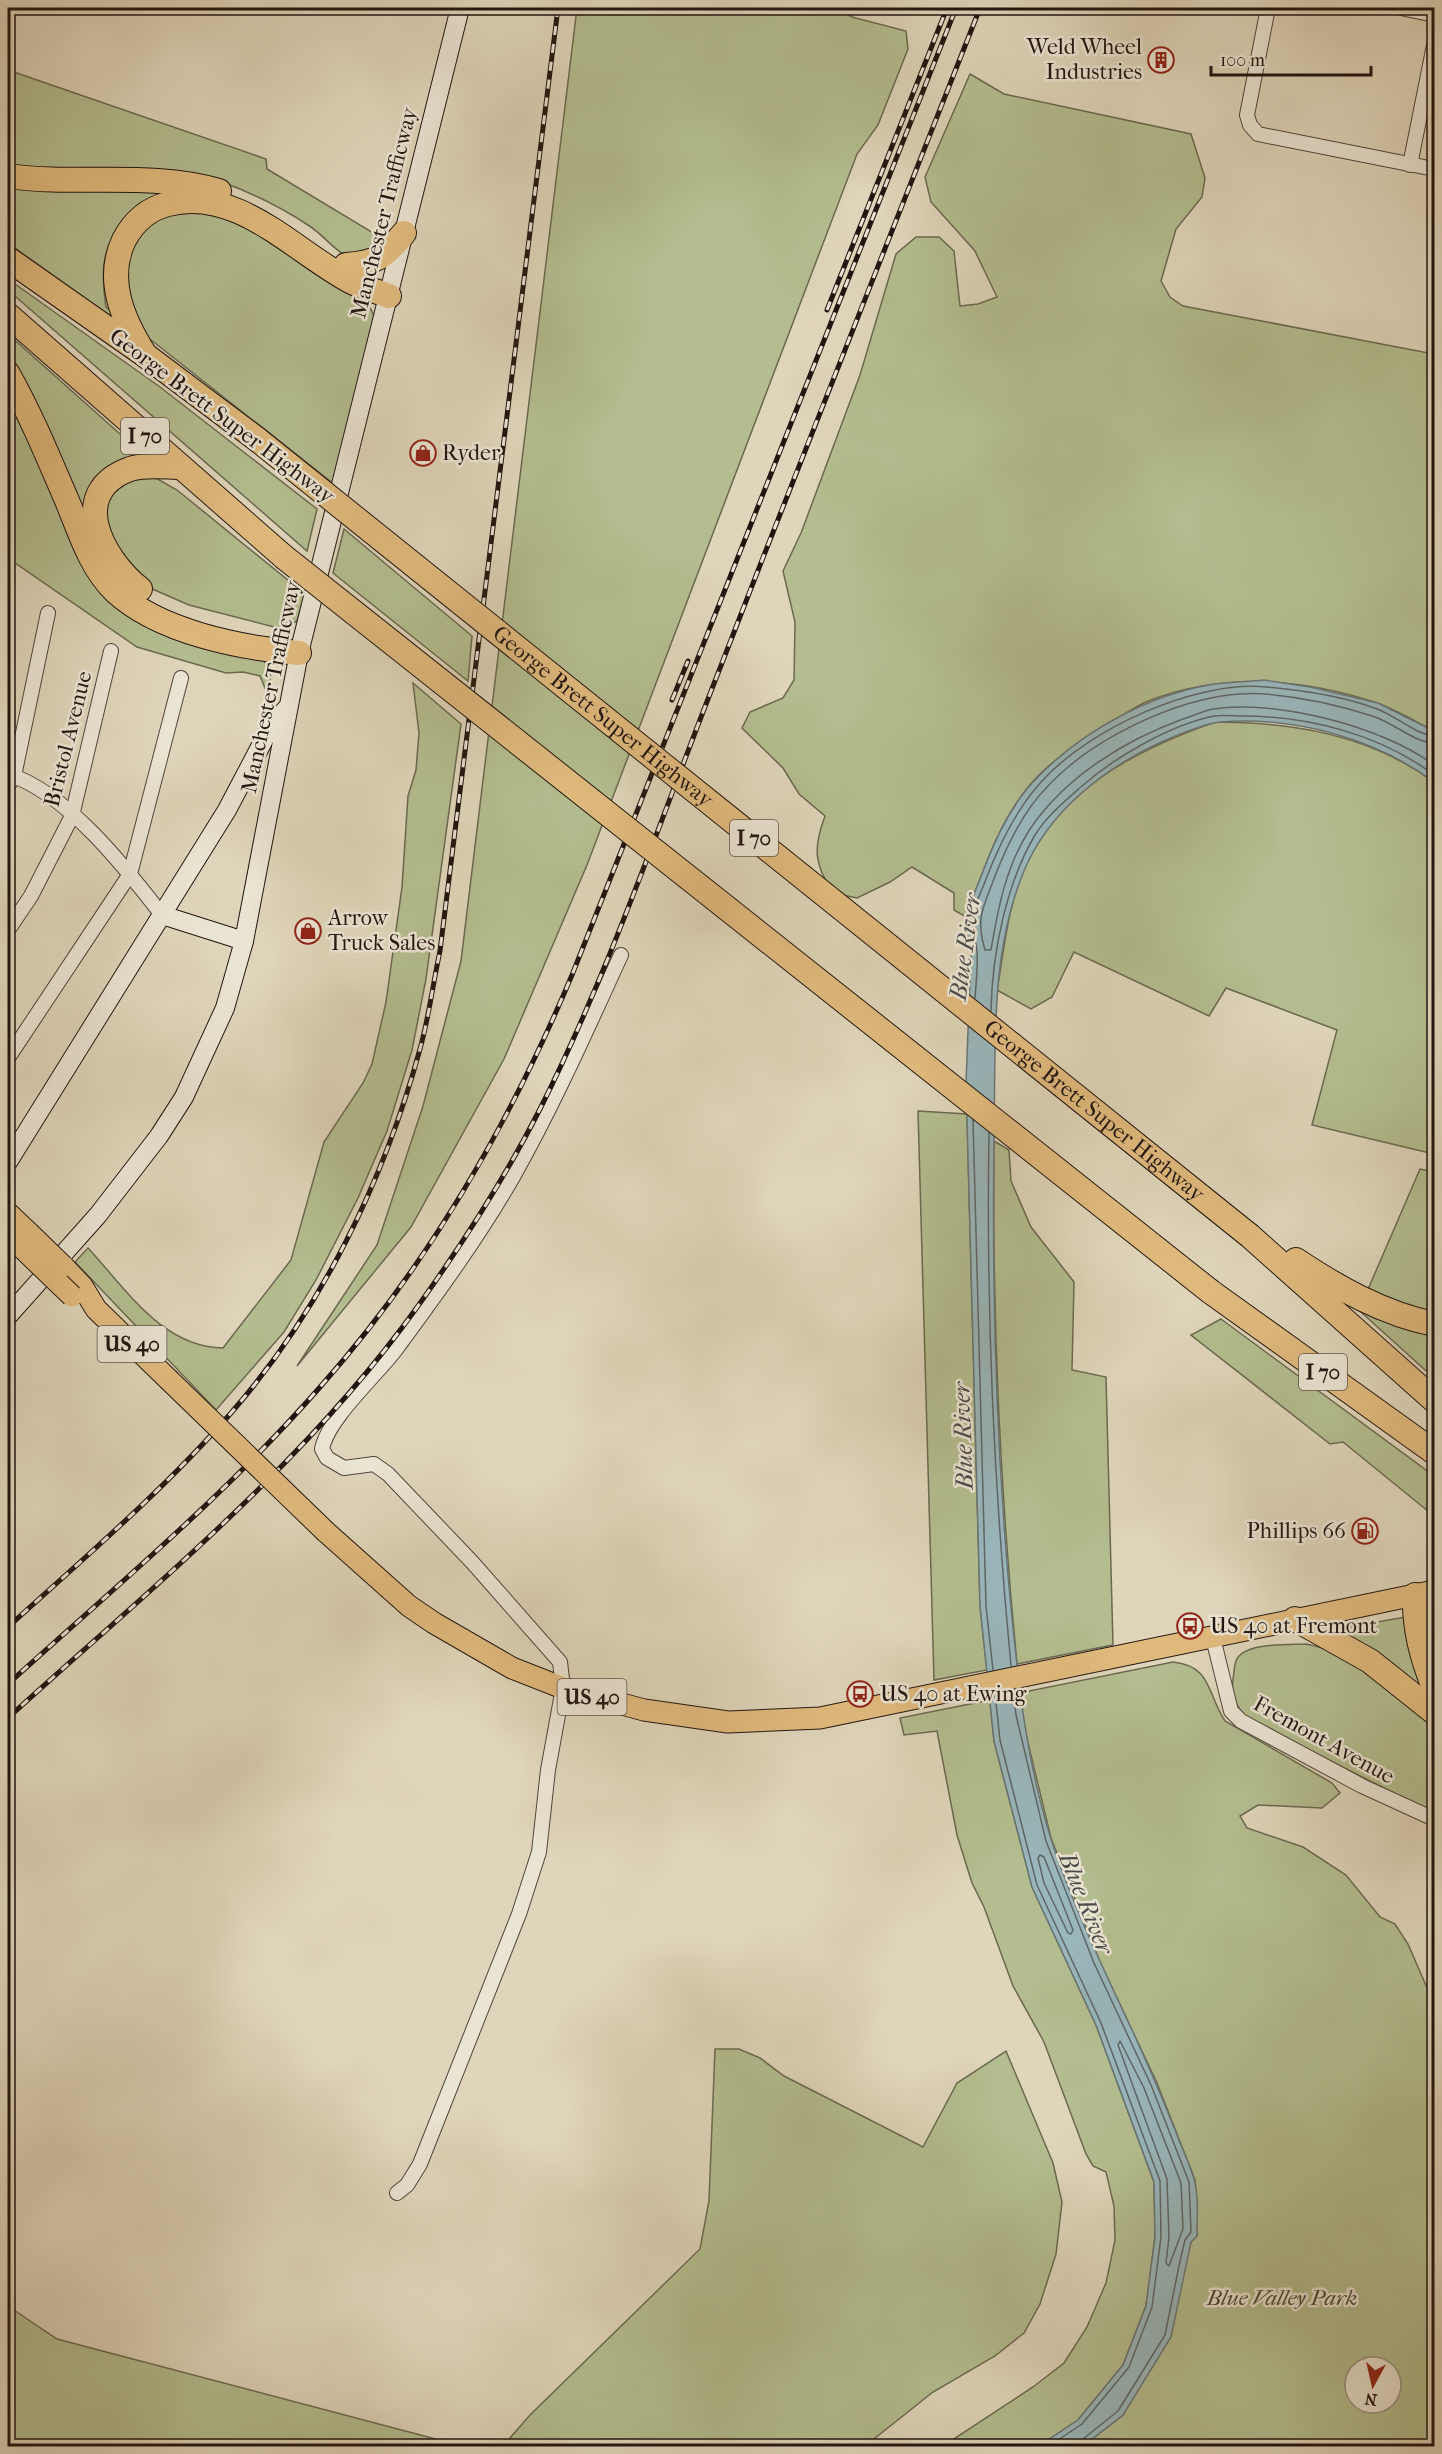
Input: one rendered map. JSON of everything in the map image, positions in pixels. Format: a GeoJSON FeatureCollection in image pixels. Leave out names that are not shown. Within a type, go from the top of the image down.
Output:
{"type":"FeatureCollection","features":[{"type":"Feature","properties":{"kind":"highway"},"geometry":{"type":"LineString","coordinates":[[8,176],[51,181],[151,178],[202,186],[259,205],[286,220],[389,296]]}},
{"type":"Feature","properties":{"kind":"highway"},"geometry":{"type":"LineString","coordinates":[[145,355],[131,333],[121,306],[115,280],[117,259],[136,221],[156,207],[184,200],[211,201],[242,212],[351,281],[389,296]]}},
{"type":"Feature","properties":{"kind":"highway"},"geometry":{"type":"LineString","coordinates":[[346,265],[366,264],[385,255],[404,233]]}},
{"type":"Feature","properties":{"kind":"highway","name":"George Brett Super Highway"},"geometry":{"type":"LineString","coordinates":[[8,259],[145,355],[258,440],[1258,1244],[1434,1400]]}},
{"type":"Feature","properties":{"kind":"highway","name":"I 70"},"geometry":{"type":"LineString","coordinates":[[8,315],[284,557],[1211,1292],[1434,1452]]}},
{"type":"Feature","properties":{"kind":"highway"},"geometry":{"type":"LineString","coordinates":[[8,374],[28,410],[91,558],[115,591],[141,611],[170,624],[267,650],[299,653]]}},
{"type":"Feature","properties":{"kind":"highway"},"geometry":{"type":"LineString","coordinates":[[181,467],[134,468],[115,476],[103,488],[96,503],[94,517],[106,552],[126,579],[161,603],[181,612],[266,635],[299,653]]}},
{"type":"Feature","properties":{"kind":"highway"},"geometry":{"type":"LineString","coordinates":[[1258,1244],[1294,1259],[1330,1283],[1369,1302],[1434,1324]]}},
{"type":"Feature","properties":{"kind":"highway"},"geometry":{"type":"LineString","coordinates":[[1425,1593],[1427,1616],[1434,1646]]}},
{"type":"Feature","properties":{"kind":"highway"},"geometry":{"type":"LineString","coordinates":[[1425,1593],[1414,1618],[1421,1654],[1434,1688]]}},
{"type":"Feature","properties":{"kind":"highway"},"geometry":{"type":"LineString","coordinates":[[1295,1619],[1370,1661],[1434,1712]]}},
{"type":"Feature","properties":{"kind":"main road","name":"Manchester Trafficway"},"geometry":{"type":"LineString","coordinates":[[8,1316],[131,1176],[184,1097],[225,1008],[244,941],[299,653],[460,8]]}},
{"type":"Feature","properties":{"kind":"main road"},"geometry":{"type":"LineString","coordinates":[[8,1162],[227,810],[268,732],[288,706]]}},
{"type":"Feature","properties":{"kind":"main road"},"geometry":{"type":"LineString","coordinates":[[162,915],[244,941]]}},
{"type":"Feature","properties":{"kind":"main road","name":"US 40"},"geometry":{"type":"LineString","coordinates":[[8,1213],[18,1237],[96,1309],[326,1532],[409,1606],[512,1668],[563,1688],[644,1710],[728,1722],[820,1718],[1425,1593]]}},
{"type":"Feature","properties":{"kind":"street"},"geometry":{"type":"LineString","coordinates":[[1268,8],[1247,115],[1250,125],[1258,134],[1434,169]]}},
{"type":"Feature","properties":{"kind":"street"},"geometry":{"type":"LineString","coordinates":[[1401,8],[1434,15]]}},
{"type":"Feature","properties":{"kind":"street"},"geometry":{"type":"LineString","coordinates":[[1410,165],[1434,45]]}},
{"type":"Feature","properties":{"kind":"street"},"geometry":{"type":"LineString","coordinates":[[48,613],[10,778],[38,789],[72,816],[119,859],[162,915]]}},
{"type":"Feature","properties":{"kind":"street","name":"Bristol Avenue"},"geometry":{"type":"LineString","coordinates":[[8,930],[32,896],[72,816],[111,651]]}},
{"type":"Feature","properties":{"kind":"street"},"geometry":{"type":"LineString","coordinates":[[8,1058],[130,874],[181,678]]}},
{"type":"Feature","properties":{"kind":"street"},"geometry":{"type":"LineString","coordinates":[[397,2193],[406,2185],[420,2164],[519,1914],[539,1852],[548,1770],[563,1688],[560,1662],[472,1562],[388,1474],[374,1464],[344,1468],[327,1458],[322,1449],[324,1437],[336,1420],[384,1366],[437,1293],[513,1177],[552,1104],[621,955]]}},
{"type":"Feature","properties":{"kind":"street","name":"Fremont Avenue"},"geometry":{"type":"LineString","coordinates":[[1213,1638],[1230,1711],[1241,1721],[1371,1791],[1434,1819]]}},
{"type":"Feature","properties":{"kind":"green space"},"geometry":{"type":"Polygon","coordinates":[[[577,8],[836,8],[852,17],[906,31],[908,49],[878,125],[857,154],[587,865],[504,1059],[411,1227],[297,1366],[377,1245],[423,1106],[461,961],[577,8]]]}},
{"type":"Feature","properties":{"kind":"green space"},"geometry":{"type":"Polygon","coordinates":[[[8,70],[266,159],[267,169],[390,243],[351,259],[339,252],[314,229],[288,213],[244,191],[202,176],[161,170],[79,171],[8,165],[8,70]]]}},
{"type":"Feature","properties":{"kind":"green space"},"geometry":{"type":"Polygon","coordinates":[[[970,74],[1004,94],[1191,134],[1205,178],[1202,197],[1176,229],[1161,281],[1170,297],[1183,306],[1434,354],[1434,731],[1377,703],[1320,688],[1291,684],[1262,682],[1203,686],[1174,692],[1146,702],[1066,753],[1044,770],[1025,791],[995,842],[966,917],[954,910],[954,893],[912,867],[890,882],[857,898],[833,893],[822,873],[817,856],[825,816],[799,794],[783,768],[742,728],[750,712],[783,698],[794,680],[795,622],[783,571],[801,533],[860,375],[896,254],[916,237],[939,237],[954,251],[960,306],[978,304],[997,297],[975,251],[931,202],[925,177],[970,74]]]}},
{"type":"Feature","properties":{"kind":"green space"},"geometry":{"type":"Polygon","coordinates":[[[8,185],[173,189],[125,225],[115,235],[108,248],[104,263],[104,282],[106,307],[111,311],[113,318],[8,243],[8,185]]]}},
{"type":"Feature","properties":{"kind":"green space"},"geometry":{"type":"Polygon","coordinates":[[[211,206],[356,292],[368,303],[374,316],[334,484],[146,336],[125,306],[130,239],[157,215],[211,206]]]}},
{"type":"Feature","properties":{"kind":"green space"},"geometry":{"type":"Polygon","coordinates":[[[8,279],[160,387],[317,509],[307,551],[8,290],[8,279]]]}},
{"type":"Feature","properties":{"kind":"green space"},"geometry":{"type":"Polygon","coordinates":[[[8,334],[148,459],[86,519],[33,398],[8,348],[8,334]]]}},
{"type":"Feature","properties":{"kind":"green space"},"geometry":{"type":"Polygon","coordinates":[[[8,384],[91,574],[262,659],[270,673],[270,680],[265,688],[260,676],[243,672],[226,673],[137,647],[8,558],[8,384]]]}},
{"type":"Feature","properties":{"kind":"green space"},"geometry":{"type":"Polygon","coordinates":[[[129,477],[156,478],[177,490],[305,594],[297,621],[287,627],[274,627],[189,605],[150,588],[138,578],[105,530],[106,499],[129,477]]]}},
{"type":"Feature","properties":{"kind":"green space"},"geometry":{"type":"Polygon","coordinates":[[[344,529],[472,636],[468,681],[333,573],[344,529]]]}},
{"type":"Feature","properties":{"kind":"green space"},"geometry":{"type":"Polygon","coordinates":[[[413,683],[461,724],[426,979],[412,1050],[387,1131],[358,1198],[316,1280],[284,1332],[216,1410],[75,1262],[88,1248],[131,1297],[163,1327],[182,1338],[201,1345],[223,1348],[291,1260],[324,1142],[363,1083],[372,1064],[386,1002],[402,887],[408,796],[416,770],[419,733],[413,683]]]}},
{"type":"Feature","properties":{"kind":"green space"},"geometry":{"type":"Polygon","coordinates":[[[1215,722],[1273,725],[1330,734],[1384,753],[1434,782],[1434,1154],[1312,1125],[1337,1030],[1226,988],[1209,1016],[1074,952],[1052,997],[1031,1009],[997,990],[1007,928],[1019,883],[1039,841],[1058,816],[1079,794],[1129,759],[1215,722]]]}},
{"type":"Feature","properties":{"kind":"green space"},"geometry":{"type":"Polygon","coordinates":[[[918,1111],[967,1114],[980,1606],[987,1670],[934,1680],[918,1111]]]}},
{"type":"Feature","properties":{"kind":"green space"},"geometry":{"type":"Polygon","coordinates":[[[994,1141],[1009,1150],[1011,1181],[1031,1227],[1074,1282],[1072,1370],[1106,1377],[1113,1645],[1017,1664],[998,1403],[994,1272],[994,1141]]]}},
{"type":"Feature","properties":{"kind":"green space"},"geometry":{"type":"Polygon","coordinates":[[[1420,1169],[1434,1172],[1434,1315],[1366,1294],[1420,1169]]]}},
{"type":"Feature","properties":{"kind":"green space"},"geometry":{"type":"Polygon","coordinates":[[[1341,1294],[1434,1329],[1434,1378],[1341,1294]]]}},
{"type":"Feature","properties":{"kind":"green space"},"geometry":{"type":"Polygon","coordinates":[[[1221,1319],[1434,1476],[1434,1516],[1343,1442],[1330,1444],[1191,1335],[1221,1319]]]}},
{"type":"Feature","properties":{"kind":"green space"},"geometry":{"type":"Polygon","coordinates":[[[1405,1617],[1426,1696],[1327,1631],[1405,1617]]]}},
{"type":"Feature","properties":{"kind":"green space"},"geometry":{"type":"Polygon","coordinates":[[[1306,1644],[1325,1649],[1359,1665],[1434,1725],[1434,1807],[1429,1811],[1242,1714],[1233,1690],[1235,1663],[1240,1655],[1248,1650],[1267,1646],[1306,1644]]]}},
{"type":"Feature","properties":{"kind":"green space","name":"Blue Valley Park"},"geometry":{"type":"Polygon","coordinates":[[[1173,1662],[1186,1665],[1202,1675],[1225,1721],[1332,1783],[1340,1793],[1322,1808],[1258,1805],[1240,1816],[1247,1828],[1303,1847],[1346,1875],[1380,1917],[1395,1924],[1408,1944],[1434,2004],[1434,2446],[1083,2446],[1123,2415],[1185,2263],[1191,2242],[1197,2235],[1195,2180],[1157,2083],[1099,1960],[1051,1838],[1021,1714],[1019,1693],[1173,1662]]]}},
{"type":"Feature","properties":{"kind":"green space"},"geometry":{"type":"Polygon","coordinates":[[[990,1700],[994,1741],[1032,1887],[1096,2025],[1154,2182],[1155,2237],[1146,2306],[1123,2365],[1078,2420],[1039,2446],[943,2446],[1033,2387],[1064,2363],[1087,2327],[1106,2283],[1115,2240],[1114,2206],[1106,2172],[1093,2166],[1086,2154],[1044,2042],[1013,1986],[984,1907],[972,1883],[957,1835],[937,1731],[904,1735],[900,1718],[990,1700]]]}},
{"type":"Feature","properties":{"kind":"green space"},"geometry":{"type":"Polygon","coordinates":[[[715,2049],[739,2049],[760,2058],[784,2076],[923,2147],[957,2083],[1006,2051],[1053,2163],[1062,2202],[1056,2254],[1040,2304],[1024,2333],[995,2356],[933,2392],[865,2446],[503,2446],[530,2415],[700,2249],[709,2201],[715,2049]]]}},
{"type":"Feature","properties":{"kind":"green space"},"geometry":{"type":"Polygon","coordinates":[[[8,2306],[57,2339],[462,2446],[8,2446],[8,2306]]]}},
{"type":"Feature","properties":{"kind":"water","name":"Blue River"},"geometry":{"type":"Polygon","coordinates":[[[1264,680],[1310,687],[1378,703],[1434,731],[1434,782],[1386,753],[1360,742],[1304,727],[1248,721],[1220,722],[1172,737],[1122,763],[1102,777],[1082,792],[1048,828],[1024,871],[1013,903],[1000,970],[995,1040],[996,1365],[1009,1587],[1028,1746],[1042,1808],[1068,1888],[1150,2069],[1188,2162],[1196,2186],[1197,2207],[1197,2236],[1191,2242],[1171,2337],[1123,2415],[1083,2446],[1039,2446],[1078,2420],[1123,2365],[1146,2306],[1155,2237],[1154,2182],[1096,2025],[1032,1887],[994,1741],[980,1606],[966,1083],[971,952],[967,919],[975,890],[994,844],[1007,820],[1030,786],[1075,744],[1117,718],[1162,698],[1209,685],[1264,680]]]}},
{"type":"Feature","properties":{"kind":"railway"},"geometry":{"type":"LineString","coordinates":[[8,1627],[178,1470],[231,1413],[263,1373],[321,1287],[346,1242],[388,1147],[405,1098],[423,1037],[440,951],[558,8]]}},
{"type":"Feature","properties":{"kind":"railway"},"geometry":{"type":"LineString","coordinates":[[827,310],[947,8]]}},
{"type":"Feature","properties":{"kind":"railway"},"geometry":{"type":"LineString","coordinates":[[8,1684],[208,1503],[285,1426],[321,1386],[397,1291],[431,1242],[493,1139],[548,1031],[572,975],[956,8]]}},
{"type":"Feature","properties":{"kind":"railway"},"geometry":{"type":"LineString","coordinates":[[8,1718],[171,1572],[276,1472],[326,1419],[374,1364],[418,1306],[498,1185],[540,1109],[611,951],[980,8]]}},
{"type":"Feature","properties":{"kind":"railway"},"geometry":{"type":"LineString","coordinates":[[672,700],[688,661]]}},
{"type":"Feature","properties":{"kind":"place","name":"Weld Wheel Industries"},"geometry":{"type":"Point","coordinates":[1161,60]}},
{"type":"Feature","properties":{"kind":"place","name":"Ryder"},"geometry":{"type":"Point","coordinates":[423,453]}},
{"type":"Feature","properties":{"kind":"place","name":"Arrow Truck Sales"},"geometry":{"type":"Point","coordinates":[308,931]}},
{"type":"Feature","properties":{"kind":"place","name":"Phillips 66"},"geometry":{"type":"Point","coordinates":[1365,1531]}},
{"type":"Feature","properties":{"kind":"place","name":"US 40 at Fremont"},"geometry":{"type":"Point","coordinates":[1190,1626]}},
{"type":"Feature","properties":{"kind":"place","name":"US 40 at Ewing"},"geometry":{"type":"Point","coordinates":[860,1694]}}]}
